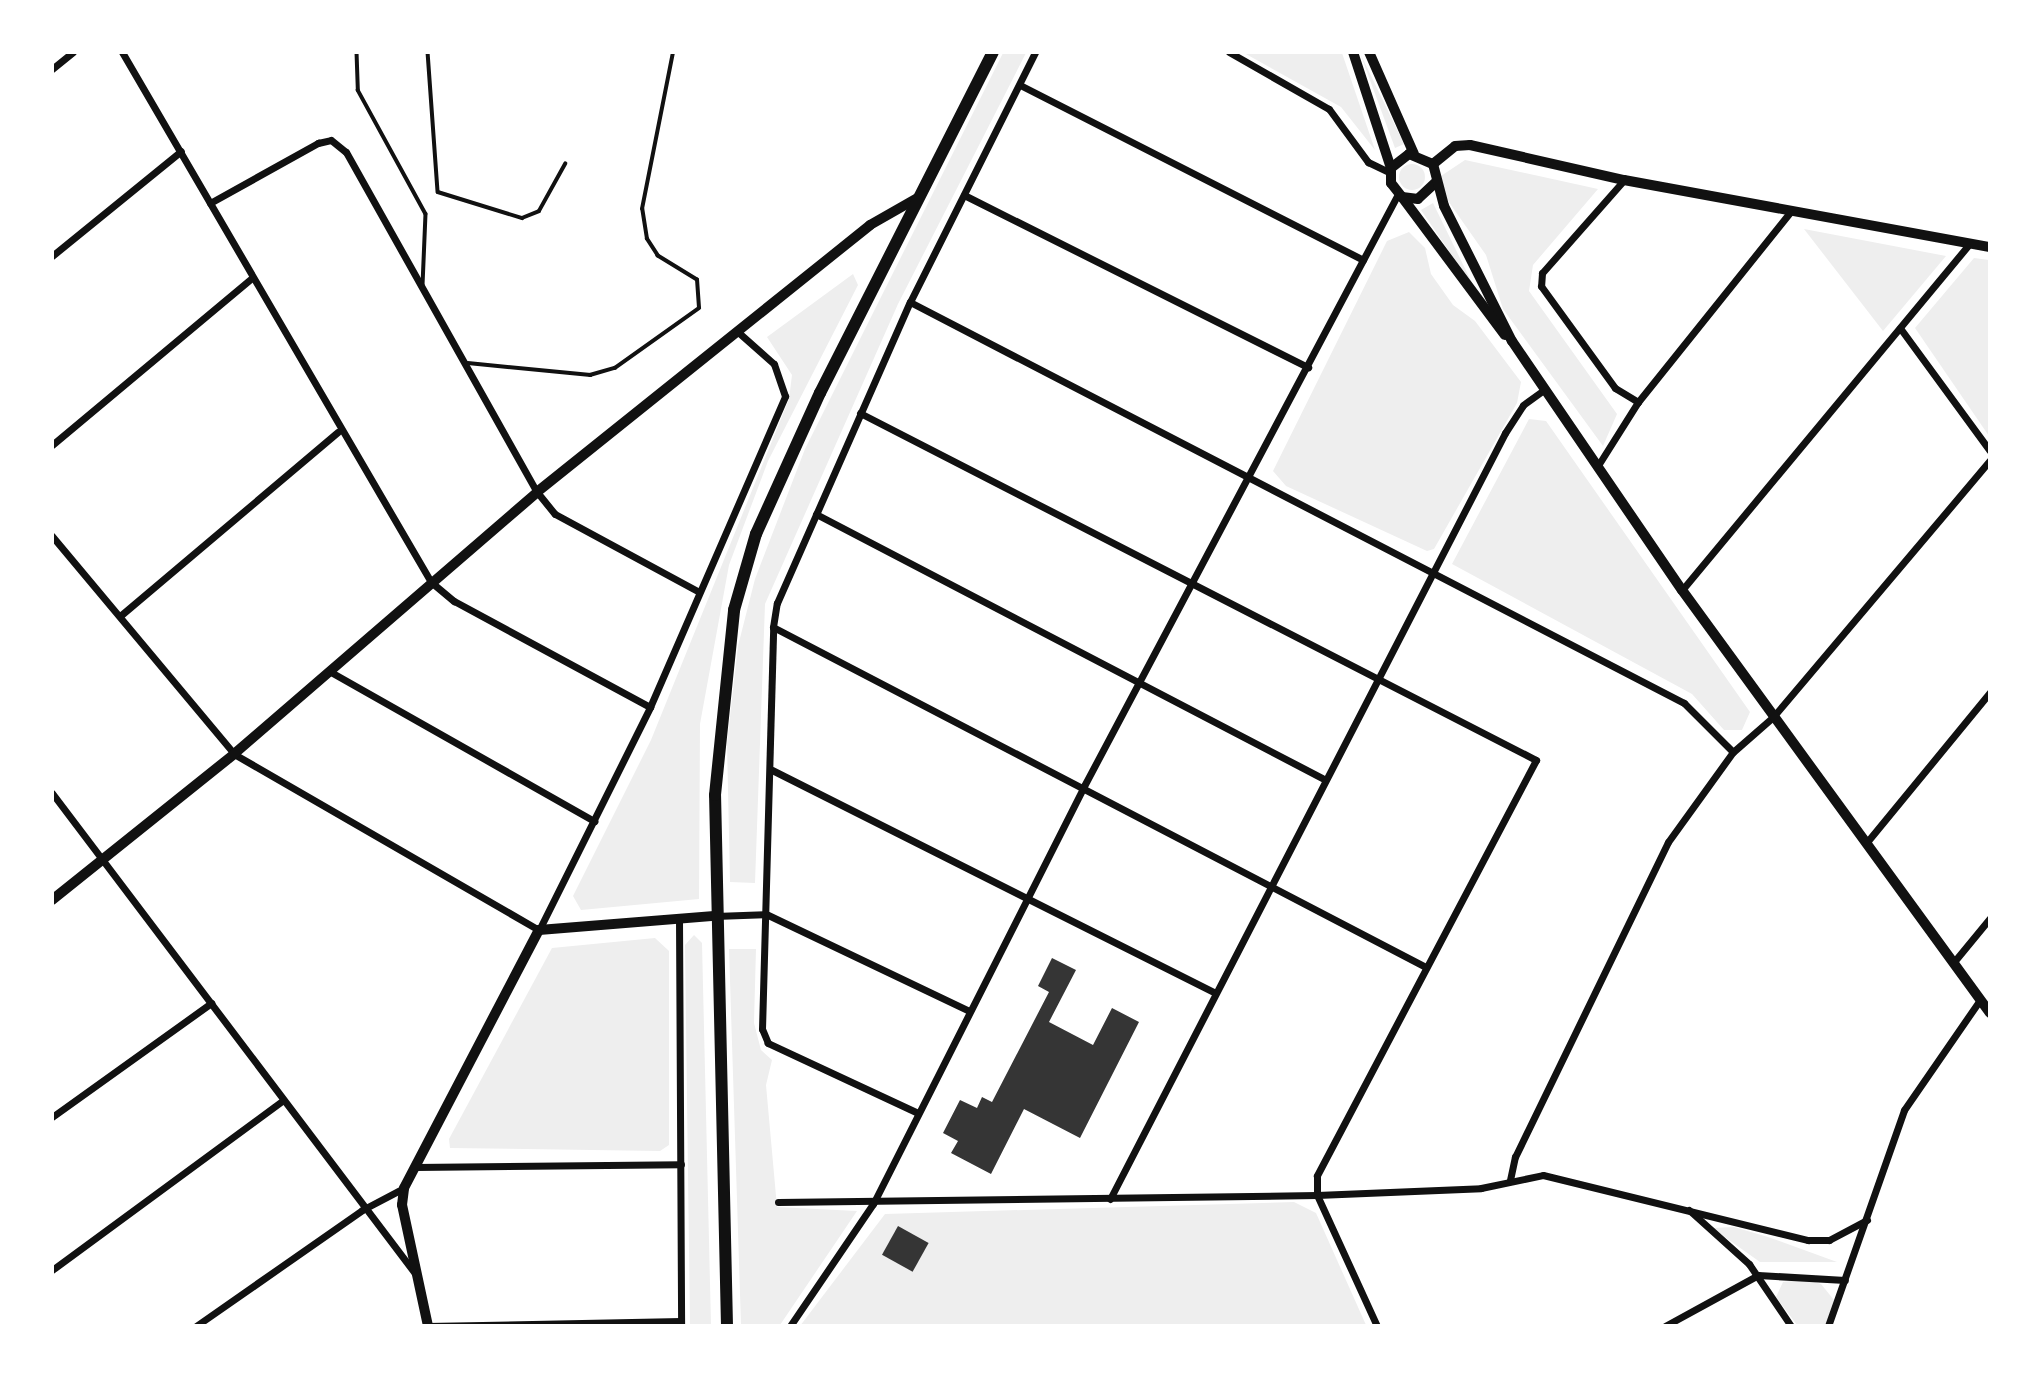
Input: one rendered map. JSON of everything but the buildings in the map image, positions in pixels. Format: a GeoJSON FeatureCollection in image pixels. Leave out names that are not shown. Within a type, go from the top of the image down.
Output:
{"type":"FeatureCollection","features":[{"type":"Feature","properties":{"kind":"main road"},"geometry":{"type":"LineString","coordinates":[[727,1325],[714,916],[716,733],[746,566],[820,393],[993,52]]}},
{"type":"Feature","properties":{"kind":"main road"},"geometry":{"type":"LineString","coordinates":[[1353,52],[1400,195],[1484,315],[1512,341]]}},
{"type":"Feature","properties":{"kind":"main road"},"geometry":{"type":"LineString","coordinates":[[1369,52],[1414,154],[1433,164],[1435,183],[1512,341],[1682,590],[1990,1013]]}},
{"type":"Feature","properties":{"kind":"main road"},"geometry":{"type":"LineString","coordinates":[[1391,171],[1414,154]]}},
{"type":"Feature","properties":{"kind":"main road"},"geometry":{"type":"LineString","coordinates":[[1400,195],[1418,199],[1435,183]]}},
{"type":"Feature","properties":{"kind":"street"},"geometry":{"type":"LineString","coordinates":[[52,69],[72,52]]}},
{"type":"Feature","properties":{"kind":"street"},"geometry":{"type":"LineString","coordinates":[[121,52],[211,203],[338,432],[431,582],[454,601],[650,707]]}},
{"type":"Feature","properties":{"kind":"street"},"geometry":{"type":"LineString","coordinates":[[918,1113],[768,1043],[762,1029],[772,770],[773,627],[777,603],[909,302],[1035,52]]}},
{"type":"Feature","properties":{"kind":"street"},"geometry":{"type":"LineString","coordinates":[[1229,52],[1329,109],[1368,162],[1391,171]]}},
{"type":"Feature","properties":{"kind":"street"},"geometry":{"type":"LineString","coordinates":[[1020,85],[1363,260]]}},
{"type":"Feature","properties":{"kind":"street"},"geometry":{"type":"LineString","coordinates":[[211,203],[331,140],[346,152],[468,363],[537,492],[555,514],[699,592]]}},
{"type":"Feature","properties":{"kind":"street"},"geometry":{"type":"LineString","coordinates":[[1433,164],[1455,146],[1470,145],[1624,180],[1795,207],[1990,247]]}},
{"type":"Feature","properties":{"kind":"street"},"geometry":{"type":"LineString","coordinates":[[52,256],[181,151]]}},
{"type":"Feature","properties":{"kind":"street"},"geometry":{"type":"LineString","coordinates":[[1624,180],[1542,273],[1543,294],[1615,388],[1638,402]]}},
{"type":"Feature","properties":{"kind":"street"},"geometry":{"type":"LineString","coordinates":[[964,195],[1308,367]]}},
{"type":"Feature","properties":{"kind":"street"},"geometry":{"type":"LineString","coordinates":[[790,1325],[873,1204],[1139,680],[1400,195]]}},
{"type":"Feature","properties":{"kind":"street"},"geometry":{"type":"LineString","coordinates":[[52,900],[234,754],[537,492],[870,225],[919,197]]}},
{"type":"Feature","properties":{"kind":"street"},"geometry":{"type":"LineString","coordinates":[[1597,467],[1638,402],[1795,207]]}},
{"type":"Feature","properties":{"kind":"street"},"geometry":{"type":"LineString","coordinates":[[1682,590],[1969,244]]}},
{"type":"Feature","properties":{"kind":"street"},"geometry":{"type":"LineString","coordinates":[[52,445],[252,278]]}},
{"type":"Feature","properties":{"kind":"street"},"geometry":{"type":"LineString","coordinates":[[909,302],[1433,570],[1684,703],[1733,752]]}},
{"type":"Feature","properties":{"kind":"street"},"geometry":{"type":"LineString","coordinates":[[1900,328],[1990,451]]}},
{"type":"Feature","properties":{"kind":"street"},"geometry":{"type":"LineString","coordinates":[[196,1325],[362,1210],[404,1188],[539,930],[650,707],[785,396],[774,365],[738,332]]}},
{"type":"Feature","properties":{"kind":"street"},"geometry":{"type":"LineString","coordinates":[[1110,1199],[1322,778],[1433,570],[1523,405],[1544,390]]}},
{"type":"Feature","properties":{"kind":"street"},"geometry":{"type":"LineString","coordinates":[[860,413],[1536,760],[1424,966],[1324,1160],[1317,1195],[1377,1325]]}},
{"type":"Feature","properties":{"kind":"street"},"geometry":{"type":"LineString","coordinates":[[120,616],[338,432]]}},
{"type":"Feature","properties":{"kind":"street"},"geometry":{"type":"LineString","coordinates":[[1510,1180],[1515,1157],[1655,866],[1733,752],[1773,717],[1990,460]]}},
{"type":"Feature","properties":{"kind":"street"},"geometry":{"type":"LineString","coordinates":[[816,514],[1139,680],[1322,778]]}},
{"type":"Feature","properties":{"kind":"street"},"geometry":{"type":"LineString","coordinates":[[52,537],[234,754],[539,930],[766,914],[969,1011]]}},
{"type":"Feature","properties":{"kind":"street"},"geometry":{"type":"LineString","coordinates":[[773,627],[1084,786],[1424,966]]}},
{"type":"Feature","properties":{"kind":"street"},"geometry":{"type":"LineString","coordinates":[[329,671],[594,821]]}},
{"type":"Feature","properties":{"kind":"street"},"geometry":{"type":"LineString","coordinates":[[1867,842],[1990,692]]}},
{"type":"Feature","properties":{"kind":"street"},"geometry":{"type":"LineString","coordinates":[[772,770],[1027,896],[1213,992]]}},
{"type":"Feature","properties":{"kind":"street"},"geometry":{"type":"LineString","coordinates":[[52,793],[106,858],[362,1210],[417,1277]]}},
{"type":"Feature","properties":{"kind":"street"},"geometry":{"type":"LineString","coordinates":[[1952,962],[1990,918]]}},
{"type":"Feature","properties":{"kind":"street"},"geometry":{"type":"LineString","coordinates":[[404,1188],[427,1325],[681,1323],[679,919]]}},
{"type":"Feature","properties":{"kind":"street"},"geometry":{"type":"LineString","coordinates":[[1828,1325],[1904,1110],[1980,1000]]}},
{"type":"Feature","properties":{"kind":"street"},"geometry":{"type":"LineString","coordinates":[[52,1117],[211,1003]]}},
{"type":"Feature","properties":{"kind":"street"},"geometry":{"type":"LineString","coordinates":[[52,1270],[282,1101]]}},
{"type":"Feature","properties":{"kind":"street"},"geometry":{"type":"LineString","coordinates":[[415,1167],[681,1164]]}},
{"type":"Feature","properties":{"kind":"street"},"geometry":{"type":"LineString","coordinates":[[778,1202],[873,1204],[1317,1195],[1481,1188],[1543,1175],[1808,1240],[1829,1240],[1867,1220]]}},
{"type":"Feature","properties":{"kind":"street"},"geometry":{"type":"LineString","coordinates":[[1686,1208],[1758,1275],[1791,1325]]}},
{"type":"Feature","properties":{"kind":"street"},"geometry":{"type":"LineString","coordinates":[[1665,1325],[1758,1275],[1845,1280]]}},
{"type":"Feature","properties":{"kind":"lane"},"geometry":{"type":"LineString","coordinates":[[357,52],[358,90],[426,214],[423,285]]}},
{"type":"Feature","properties":{"kind":"lane"},"geometry":{"type":"LineString","coordinates":[[428,52],[438,192],[522,218],[539,211],[565,164]]}},
{"type":"Feature","properties":{"kind":"lane"},"geometry":{"type":"LineString","coordinates":[[468,363],[590,375],[615,368],[699,308],[697,281],[658,256],[647,239],[642,209],[673,52]]}},
{"type":"Feature","properties":{"kind":"shaded area"},"geometry":{"type":"Polygon","coordinates":[[[1003,53],[1026,53],[898,304],[765,604],[755,883],[730,882],[727,743],[738,646],[755,579],[805,449],[1003,53]]]}},
{"type":"Feature","properties":{"kind":"shaded area"},"geometry":{"type":"Polygon","coordinates":[[[1244,53],[1342,53],[1375,150],[1341,107],[1244,53]]]}},
{"type":"Feature","properties":{"kind":"shaded area"},"geometry":{"type":"Polygon","coordinates":[[[1360,53],[1404,144],[1395,148],[1360,53]]]}},
{"type":"Feature","properties":{"kind":"shaded area"},"geometry":{"type":"Polygon","coordinates":[[[1465,160],[1598,189],[1533,265],[1529,291],[1617,414],[1603,446],[1503,309],[1486,255],[1446,198],[1441,176],[1465,160]]]}},
{"type":"Feature","properties":{"kind":"shaded area"},"geometry":{"type":"Polygon","coordinates":[[[1412,164],[1421,168],[1425,177],[1421,186],[1412,190],[1403,186],[1399,177],[1403,168],[1412,164]]]}},
{"type":"Feature","properties":{"kind":"shaded area"},"geometry":{"type":"Polygon","coordinates":[[[1433,203],[1475,289],[1421,210],[1433,203]]]}},
{"type":"Feature","properties":{"kind":"shaded area"},"geometry":{"type":"Polygon","coordinates":[[[1804,229],[1946,256],[1883,331],[1804,229]]]}},
{"type":"Feature","properties":{"kind":"shaded area"},"geometry":{"type":"Polygon","coordinates":[[[1409,232],[1425,248],[1431,274],[1453,305],[1475,321],[1521,382],[1517,403],[1434,549],[1427,551],[1286,486],[1273,471],[1387,241],[1409,232]]]}},
{"type":"Feature","properties":{"kind":"shaded area"},"geometry":{"type":"Polygon","coordinates":[[[1974,258],[1989,260],[1989,436],[1915,328],[1974,258]]]}},
{"type":"Feature","properties":{"kind":"shaded area"},"geometry":{"type":"Polygon","coordinates":[[[853,274],[858,285],[768,461],[729,565],[700,724],[699,899],[581,910],[573,896],[651,740],[789,399],[792,375],[767,337],[853,274]]]}},
{"type":"Feature","properties":{"kind":"shaded area"},"geometry":{"type":"Polygon","coordinates":[[[1529,419],[1546,421],[1750,712],[1742,730],[1724,730],[1692,694],[1452,564],[1529,419]]]}},
{"type":"Feature","properties":{"kind":"shaded area"},"geometry":{"type":"Polygon","coordinates":[[[694,935],[702,943],[711,1326],[690,1325],[685,945],[694,935]]]}},
{"type":"Feature","properties":{"kind":"shaded area"},"geometry":{"type":"Polygon","coordinates":[[[655,938],[669,951],[669,1145],[660,1151],[450,1148],[449,1139],[552,948],[655,938]]]}},
{"type":"Feature","properties":{"kind":"shaded area"},"geometry":{"type":"Polygon","coordinates":[[[729,949],[756,949],[754,1023],[761,1050],[772,1060],[766,1085],[777,1207],[857,1211],[780,1325],[741,1325],[729,949]]]}},
{"type":"Feature","properties":{"kind":"shaded area"},"geometry":{"type":"Polygon","coordinates":[[[1294,1202],[1316,1213],[1366,1325],[800,1326],[885,1214],[1294,1202]]]}},
{"type":"Feature","properties":{"kind":"shaded area"},"geometry":{"type":"Polygon","coordinates":[[[1734,1227],[1837,1262],[1760,1262],[1712,1228],[1734,1227]]]}},
{"type":"Feature","properties":{"kind":"shaded area"},"geometry":{"type":"Polygon","coordinates":[[[1805,1279],[1821,1284],[1834,1300],[1826,1325],[1797,1325],[1776,1297],[1783,1282],[1805,1279]]]}}]}
